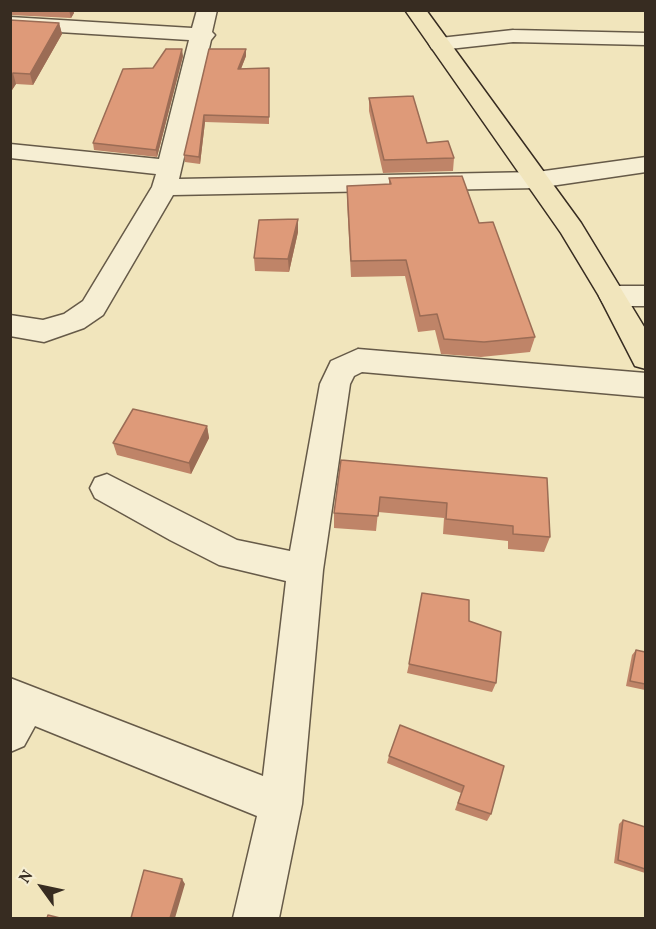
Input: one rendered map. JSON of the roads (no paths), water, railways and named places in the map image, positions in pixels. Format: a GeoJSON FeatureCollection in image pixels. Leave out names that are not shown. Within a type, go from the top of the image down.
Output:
{"type":"FeatureCollection","features":[{"type":"Feature","properties":{"kind":"highway"},"geometry":{"type":"LineString","coordinates":[[415,10],[537,180],[613,296],[645,358]]}},
{"type":"Feature","properties":{"kind":"street"},"geometry":{"type":"LineString","coordinates":[[10,23],[206,23],[168,177],[93,308],[74,321],[44,331],[10,325]]}},
{"type":"Feature","properties":{"kind":"street"},"geometry":{"type":"LineString","coordinates":[[440,44],[513,36],[645,39]]}},
{"type":"Feature","properties":{"kind":"street"},"geometry":{"type":"LineString","coordinates":[[10,151],[168,177],[537,180],[645,164]]}},
{"type":"Feature","properties":{"kind":"street"},"geometry":{"type":"LineString","coordinates":[[613,296],[645,296]]}},
{"type":"Feature","properties":{"kind":"street"},"geometry":{"type":"LineString","coordinates":[[256,918],[281,804],[305,570],[335,384],[342,369],[358,360],[645,385]]}},
{"type":"Feature","properties":{"kind":"street"},"geometry":{"type":"LineString","coordinates":[[107,488],[182,530],[232,554],[305,570]]}},
{"type":"Feature","properties":{"kind":"street"},"geometry":{"type":"LineString","coordinates":[[16,711],[281,804]]}}]}
